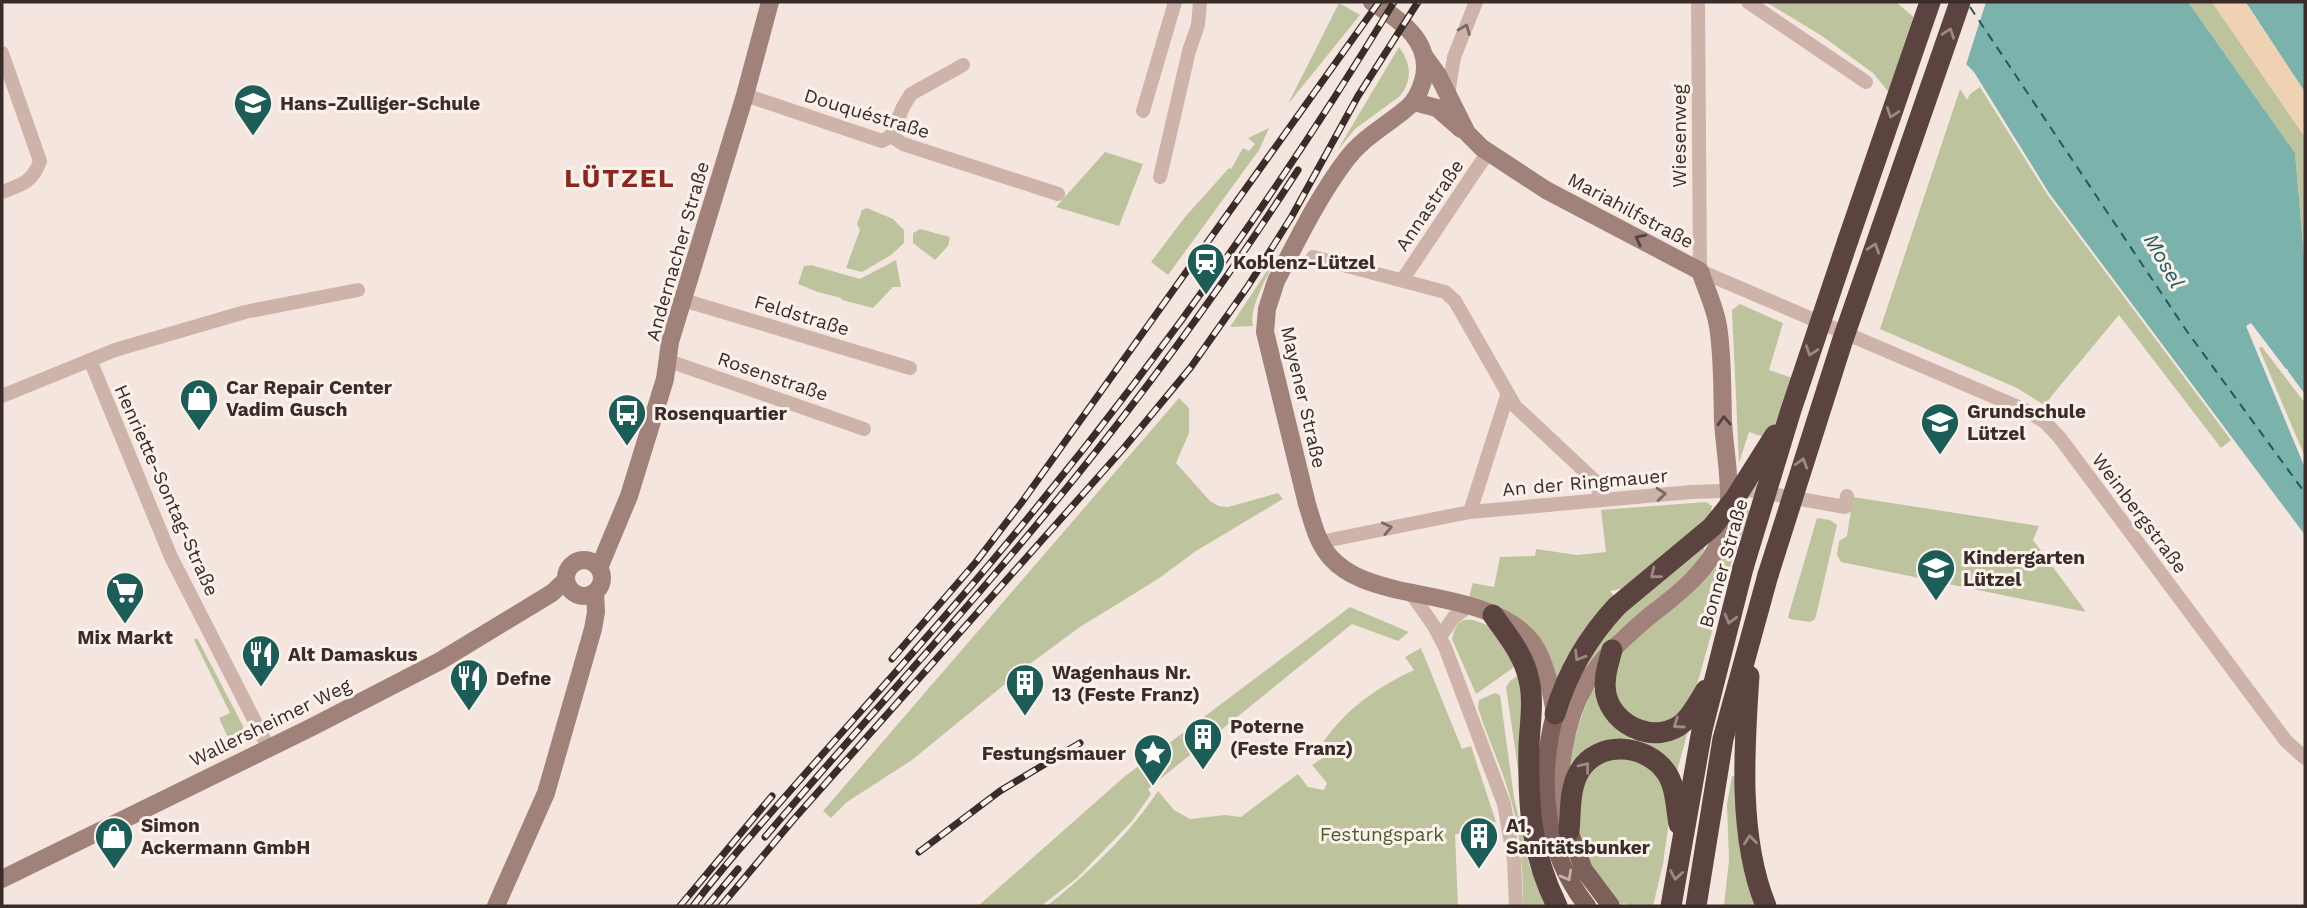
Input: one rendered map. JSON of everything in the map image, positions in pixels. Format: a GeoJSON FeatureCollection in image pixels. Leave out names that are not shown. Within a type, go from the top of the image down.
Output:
{"type":"FeatureCollection","features":[{"type":"Feature","properties":{"kind":"highway","name":"Bonner Straße"},"geometry":{"type":"LineString","coordinates":[[1671,906],[1702,730],[1744,568],[1791,410],[1930,2]]}},
{"type":"Feature","properties":{"kind":"highway"},"geometry":{"type":"LineString","coordinates":[[1696,906],[1723,739],[1768,575],[1842,342],[1960,2]]}},
{"type":"Feature","properties":{"kind":"highway"},"geometry":{"type":"LineString","coordinates":[[1555,714],[1561,692],[1581,652],[1604,620],[1712,527],[1746,483],[1791,410]]}},
{"type":"Feature","properties":{"kind":"highway"},"geometry":{"type":"LineString","coordinates":[[1493,615],[1526,648],[1537,674],[1529,816],[1542,873],[1557,906]]}},
{"type":"Feature","properties":{"kind":"highway"},"geometry":{"type":"LineString","coordinates":[[1752,631],[1745,766],[1751,850],[1766,906]]}},
{"type":"Feature","properties":{"kind":"highway"},"geometry":{"type":"LineString","coordinates":[[1612,650],[1605,674],[1606,697],[1620,720],[1645,732],[1669,731],[1682,723],[1695,709],[1717,670]]}},
{"type":"Feature","properties":{"kind":"highway"},"geometry":{"type":"LineString","coordinates":[[1569,831],[1572,791],[1579,772],[1595,755],[1606,750],[1622,749],[1638,751],[1654,759],[1667,772],[1673,785],[1681,844]]}},
{"type":"Feature","properties":{"kind":"main road"},"geometry":{"type":"LineString","coordinates":[[1555,714],[1545,777],[1549,822],[1561,865],[1587,906]]}},
{"type":"Feature","properties":{"kind":"main road"},"geometry":{"type":"LineString","coordinates":[[1569,831],[1584,870],[1611,906]]}},
{"type":"Feature","properties":{"kind":"street","name":"Andernacher Straße"},"geometry":{"type":"LineString","coordinates":[[573,590],[567,572],[573,563],[583,560],[595,565],[620,522],[629,496],[665,379],[670,342],[745,95],[770,2]]}},
{"type":"Feature","properties":{"kind":"street"},"geometry":{"type":"LineString","coordinates":[[1143,111],[1175,2]]}},
{"type":"Feature","properties":{"kind":"street"},"geometry":{"type":"LineString","coordinates":[[1160,177],[1179,90],[1198,25],[1200,2]]}},
{"type":"Feature","properties":{"kind":"street"},"geometry":{"type":"LineString","coordinates":[[1372,2],[1408,27],[1425,57],[1424,77],[1414,102],[1437,108],[1467,133]]}},
{"type":"Feature","properties":{"kind":"street"},"geometry":{"type":"LineString","coordinates":[[1448,95],[1454,57],[1476,2]]}},
{"type":"Feature","properties":{"kind":"street","name":"Wiesenweg"},"geometry":{"type":"LineString","coordinates":[[1698,2],[1700,271]]}},
{"type":"Feature","properties":{"kind":"street"},"geometry":{"type":"LineString","coordinates":[[1748,2],[1866,82]]}},
{"type":"Feature","properties":{"kind":"street"},"geometry":{"type":"LineString","coordinates":[[2,53],[40,161],[36,173],[26,183],[2,191]]}},
{"type":"Feature","properties":{"kind":"street","name":"Mariahilfstraße"},"geometry":{"type":"LineString","coordinates":[[1425,57],[1467,133],[1488,152],[1546,190],[1700,271],[1718,325],[1728,490],[1727,520],[1723,535],[1713,555],[1685,588],[1612,650]]}},
{"type":"Feature","properties":{"kind":"street"},"geometry":{"type":"LineString","coordinates":[[891,136],[902,107],[911,94],[963,65]]}},
{"type":"Feature","properties":{"kind":"street","name":"Douquéstraße"},"geometry":{"type":"LineString","coordinates":[[745,95],[882,141],[891,136],[902,144],[1058,194]]}},
{"type":"Feature","properties":{"kind":"street","name":"Mayener Straße"},"geometry":{"type":"LineString","coordinates":[[1414,102],[1371,133],[1344,162],[1280,273],[1267,309],[1265,332],[1307,504],[1320,541],[1329,556],[1353,575],[1382,586],[1469,606],[1493,615]]}},
{"type":"Feature","properties":{"kind":"street","name":"Annastraße"},"geometry":{"type":"LineString","coordinates":[[1403,279],[1488,152]]}},
{"type":"Feature","properties":{"kind":"street"},"geometry":{"type":"LineString","coordinates":[[1313,257],[1445,292],[1455,301],[1507,396],[1594,480],[1602,499]]}},
{"type":"Feature","properties":{"kind":"street","name":"Weinbergstraße"},"geometry":{"type":"LineString","coordinates":[[1700,271],[2025,410],[2045,422],[2060,438],[2286,741],[2305,758]]}},
{"type":"Feature","properties":{"kind":"street"},"geometry":{"type":"LineString","coordinates":[[2,396],[90,360],[245,312],[358,290]]}},
{"type":"Feature","properties":{"kind":"street","name":"Feldstraße"},"geometry":{"type":"LineString","coordinates":[[683,300],[909,368]]}},
{"type":"Feature","properties":{"kind":"street","name":"Henriette-Sontag-Straße"},"geometry":{"type":"LineString","coordinates":[[90,360],[171,556],[268,747]]}},
{"type":"Feature","properties":{"kind":"street","name":"Rosenstraße"},"geometry":{"type":"LineString","coordinates":[[669,361],[864,429]]}},
{"type":"Feature","properties":{"kind":"street"},"geometry":{"type":"LineString","coordinates":[[1470,512],[1507,396]]}},
{"type":"Feature","properties":{"kind":"street","name":"An der Ringmauer"},"geometry":{"type":"LineString","coordinates":[[1320,541],[1470,512],[1602,499],[1749,490],[1845,507],[1847,496]]}},
{"type":"Feature","properties":{"kind":"street"},"geometry":{"type":"LineString","coordinates":[[496,906],[546,793],[593,629],[589,610],[573,590],[602,579],[595,565]]}},
{"type":"Feature","properties":{"kind":"street","name":"Wallersheimer Weg"},"geometry":{"type":"LineString","coordinates":[[2,879],[440,661],[573,590]]}},
{"type":"Feature","properties":{"kind":"street"},"geometry":{"type":"LineString","coordinates":[[1410,592],[1440,637],[1504,804],[1510,829],[1516,906]]}},
{"type":"Feature","properties":{"kind":"street"},"geometry":{"type":"LineString","coordinates":[[1440,637],[1454,617],[1469,606]]}},
{"type":"Feature","properties":{"kind":"street"},"geometry":{"type":"LineString","coordinates":[[1569,831],[1561,800],[1561,784],[1570,724],[1586,683],[1612,650]]}},
{"type":"Feature","properties":{"kind":"street"},"geometry":{"type":"LineString","coordinates":[[1537,674],[1555,714]]}},
{"type":"Feature","properties":{"kind":"green space"},"geometry":{"type":"Polygon","coordinates":[[[1766,2],[1896,2],[1918,21],[1891,95],[1873,73],[1822,36],[1766,2]]]}},
{"type":"Feature","properties":{"kind":"green space"},"geometry":{"type":"Polygon","coordinates":[[[2188,2],[2212,2],[2305,137],[2305,267],[2295,153],[2188,2]]]}},
{"type":"Feature","properties":{"kind":"green space"},"geometry":{"type":"Polygon","coordinates":[[[1339,3],[1360,15],[1288,104],[1339,3]]]}},
{"type":"Feature","properties":{"kind":"green space"},"geometry":{"type":"Polygon","coordinates":[[[1399,47],[1409,72],[1404,90],[1400,96],[1355,129],[1337,151],[1399,47]]]}},
{"type":"Feature","properties":{"kind":"green space"},"geometry":{"type":"Polygon","coordinates":[[[1980,87],[2047,194],[2231,440],[2221,448],[2119,315],[2044,405],[2017,388],[1880,329],[1960,89],[1967,100],[1970,94],[1980,87]]]}},
{"type":"Feature","properties":{"kind":"green space"},"geometry":{"type":"Polygon","coordinates":[[[1269,128],[1259,150],[1168,275],[1151,262],[1185,217],[1229,168],[1231,169],[1243,148],[1249,151],[1255,144],[1248,138],[1269,128]]]}},
{"type":"Feature","properties":{"kind":"green space"},"geometry":{"type":"Polygon","coordinates":[[[1105,152],[1143,164],[1119,226],[1056,207],[1105,152]]]}},
{"type":"Feature","properties":{"kind":"green space"},"geometry":{"type":"Polygon","coordinates":[[[867,208],[893,219],[904,230],[904,243],[891,255],[862,272],[846,268],[860,230],[857,224],[862,210],[867,208]]]}},
{"type":"Feature","properties":{"kind":"green space"},"geometry":{"type":"Polygon","coordinates":[[[920,229],[950,237],[948,246],[935,260],[913,243],[913,233],[920,229]]]}},
{"type":"Feature","properties":{"kind":"green space"},"geometry":{"type":"Polygon","coordinates":[[[1278,254],[1257,300],[1252,318],[1253,326],[1230,327],[1278,254]]]}},
{"type":"Feature","properties":{"kind":"green space"},"geometry":{"type":"Polygon","coordinates":[[[896,260],[901,287],[893,287],[873,308],[798,284],[804,266],[811,265],[860,279],[896,260]]]}},
{"type":"Feature","properties":{"kind":"green space"},"geometry":{"type":"Polygon","coordinates":[[[1740,304],[1783,323],[1769,370],[1810,384],[1789,446],[1749,432],[1739,463],[1732,310],[1740,304]]]}},
{"type":"Feature","properties":{"kind":"green space"},"geometry":{"type":"Polygon","coordinates":[[[2262,347],[2305,403],[2305,457],[2259,348],[2262,347]]]}},
{"type":"Feature","properties":{"kind":"green space"},"geometry":{"type":"Polygon","coordinates":[[[1179,398],[1189,408],[1189,433],[1176,463],[1210,501],[1228,507],[1278,493],[1283,499],[1196,551],[1158,579],[1080,627],[1031,663],[912,760],[847,802],[831,818],[823,811],[1179,398]]]}},
{"type":"Feature","properties":{"kind":"green space"},"geometry":{"type":"Polygon","coordinates":[[[1853,497],[2039,526],[2033,540],[2086,612],[1841,562],[1837,555],[1839,541],[1847,536],[1853,497]]]}},
{"type":"Feature","properties":{"kind":"green space"},"geometry":{"type":"Polygon","coordinates":[[[1706,502],[1712,506],[1704,550],[1695,567],[1614,635],[1602,653],[1584,671],[1605,632],[1657,581],[1610,591],[1614,596],[1557,682],[1552,664],[1523,694],[1520,783],[1506,687],[1520,674],[1517,665],[1476,694],[1452,639],[1459,623],[1469,620],[1539,640],[1517,618],[1469,597],[1473,583],[1494,587],[1500,557],[1535,556],[1536,549],[1577,555],[1606,552],[1601,510],[1706,502]]]}},
{"type":"Feature","properties":{"kind":"green space"},"geometry":{"type":"Polygon","coordinates":[[[1744,508],[1751,511],[1731,563],[1697,685],[1685,712],[1658,727],[1622,715],[1611,684],[1612,670],[1619,656],[1631,642],[1701,583],[1726,547],[1744,508]]]}},
{"type":"Feature","properties":{"kind":"green space"},"geometry":{"type":"Polygon","coordinates":[[[1817,518],[1830,520],[1837,525],[1816,616],[1810,622],[1790,619],[1788,617],[1817,518]]]}},
{"type":"Feature","properties":{"kind":"green space"},"geometry":{"type":"Polygon","coordinates":[[[1350,607],[1409,632],[1398,641],[1352,624],[1148,789],[1151,794],[1132,821],[1077,878],[1041,906],[978,906],[1124,777],[1350,607]]]}},
{"type":"Feature","properties":{"kind":"green space"},"geometry":{"type":"Polygon","coordinates":[[[197,638],[243,726],[243,740],[233,748],[219,718],[230,713],[194,640],[197,638]]]}},
{"type":"Feature","properties":{"kind":"green space","name":"Festungspark"},"geometry":{"type":"Polygon","coordinates":[[[1421,648],[1462,749],[1471,746],[1496,822],[1486,824],[1487,832],[1455,834],[1458,906],[1047,906],[1107,853],[1158,791],[1174,810],[1190,819],[1225,815],[1241,817],[1298,774],[1308,787],[1324,790],[1327,783],[1312,765],[1326,756],[1324,741],[1343,718],[1364,700],[1414,670],[1405,657],[1421,648]]]}},
{"type":"Feature","properties":{"kind":"green space"},"geometry":{"type":"Polygon","coordinates":[[[1593,689],[1631,736],[1630,739],[1610,740],[1573,767],[1571,760],[1574,740],[1593,689]]]}},
{"type":"Feature","properties":{"kind":"green space"},"geometry":{"type":"Polygon","coordinates":[[[1495,693],[1500,695],[1514,797],[1529,864],[1546,906],[1523,906],[1517,826],[1503,776],[1478,708],[1479,700],[1495,693]]]}},
{"type":"Feature","properties":{"kind":"green space"},"geometry":{"type":"Polygon","coordinates":[[[1688,731],[1677,771],[1666,757],[1645,743],[1646,741],[1688,731]]]}},
{"type":"Feature","properties":{"kind":"green space"},"geometry":{"type":"Polygon","coordinates":[[[1612,754],[1656,767],[1670,813],[1663,864],[1653,906],[1622,905],[1593,868],[1579,835],[1577,813],[1583,775],[1612,754]]]}},
{"type":"Feature","properties":{"kind":"green space"},"geometry":{"type":"Polygon","coordinates":[[[1732,776],[1738,777],[1759,906],[1724,906],[1729,860],[1727,804],[1732,776]]]}},
{"type":"Feature","properties":{"kind":"sand"},"geometry":{"type":"Polygon","coordinates":[[[2212,2],[2245,2],[2305,92],[2305,137],[2212,2]]]}},
{"type":"Feature","properties":{"kind":"water","name":"Mosel"},"geometry":{"type":"Polygon","coordinates":[[[1905,2],[2188,2],[2295,153],[2305,267],[2305,394],[2287,370],[2289,369],[2286,369],[2251,323],[2246,326],[2305,468],[2305,535],[2049,193],[1974,72],[1905,2]]]}},
{"type":"Feature","properties":{"kind":"water"},"geometry":{"type":"Polygon","coordinates":[[[2245,2],[2305,2],[2305,92],[2249,7],[2245,2]]]}},
{"type":"Feature","properties":{"kind":"pier"},"geometry":{"type":"Polygon","coordinates":[[[1902,2],[1986,2],[1965,68],[1903,4],[1902,2]]]}},
{"type":"Feature","properties":{"kind":"ferry route"},"geometry":{"type":"LineString","coordinates":[[1970,7],[2186,330],[2305,493]]}},
{"type":"Feature","properties":{"kind":"railway"},"geometry":{"type":"LineString","coordinates":[[892,659],[976,562],[1022,502],[1379,2]]}},
{"type":"Feature","properties":{"kind":"railway"},"geometry":{"type":"LineString","coordinates":[[693,906],[757,828],[973,583],[1157,354],[1256,216],[1394,2]]}},
{"type":"Feature","properties":{"kind":"railway"},"geometry":{"type":"LineString","coordinates":[[721,906],[794,819],[1123,449],[1191,367],[1248,286],[1292,216],[1358,96],[1418,2]]}},
{"type":"Feature","properties":{"kind":"railway"},"geometry":{"type":"LineString","coordinates":[[765,837],[991,578],[1096,451],[1201,313],[1298,170]]}},
{"type":"Feature","properties":{"kind":"railway"},"geometry":{"type":"LineString","coordinates":[[919,852],[1000,791],[1080,743]]}},
{"type":"Feature","properties":{"kind":"railway"},"geometry":{"type":"LineString","coordinates":[[680,906],[772,796]]}},
{"type":"Feature","properties":{"kind":"railway"},"geometry":{"type":"LineString","coordinates":[[707,906],[738,869]]}},
{"type":"Feature","properties":{"kind":"place","name":"Hans-Zulliger-Schule"},"geometry":{"type":"Point","coordinates":[253,137]}},
{"type":"Feature","properties":{"kind":"place","name":"Koblenz-Lützel"},"geometry":{"type":"Point","coordinates":[1206,296]}},
{"type":"Feature","properties":{"kind":"place","name":"Car Repair Center Vadim Gusch"},"geometry":{"type":"Point","coordinates":[199,432]}},
{"type":"Feature","properties":{"kind":"place","name":"Rosenquartier"},"geometry":{"type":"Point","coordinates":[627,447]}},
{"type":"Feature","properties":{"kind":"place","name":"Grundschule Lützel"},"geometry":{"type":"Point","coordinates":[1940,456]}},
{"type":"Feature","properties":{"kind":"place","name":"Kindergarten Lützel"},"geometry":{"type":"Point","coordinates":[1936,602]}},
{"type":"Feature","properties":{"kind":"place","name":"Mix Markt"},"geometry":{"type":"Point","coordinates":[125,625]}},
{"type":"Feature","properties":{"kind":"place","name":"Alt Damaskus"},"geometry":{"type":"Point","coordinates":[261,688]}},
{"type":"Feature","properties":{"kind":"place","name":"Defne"},"geometry":{"type":"Point","coordinates":[469,712]}},
{"type":"Feature","properties":{"kind":"place","name":"Wagenhaus Nr. 13 (Feste Franz)"},"geometry":{"type":"Point","coordinates":[1025,717]}},
{"type":"Feature","properties":{"kind":"place","name":"Poterne (Feste Franz)"},"geometry":{"type":"Point","coordinates":[1203,771]}},
{"type":"Feature","properties":{"kind":"place","name":"Festungsmauer"},"geometry":{"type":"Point","coordinates":[1153,787]}},
{"type":"Feature","properties":{"kind":"place","name":"Simon Ackermann GmbH"},"geometry":{"type":"Point","coordinates":[114,870]}},
{"type":"Feature","properties":{"kind":"place","name":"A1, Sanitätsbunker"},"geometry":{"type":"Point","coordinates":[1479,870]}},
{"type":"Feature","properties":{"kind":"district","name":"LÜTZEL"},"geometry":{"type":"Point","coordinates":[620,178]}}]}
